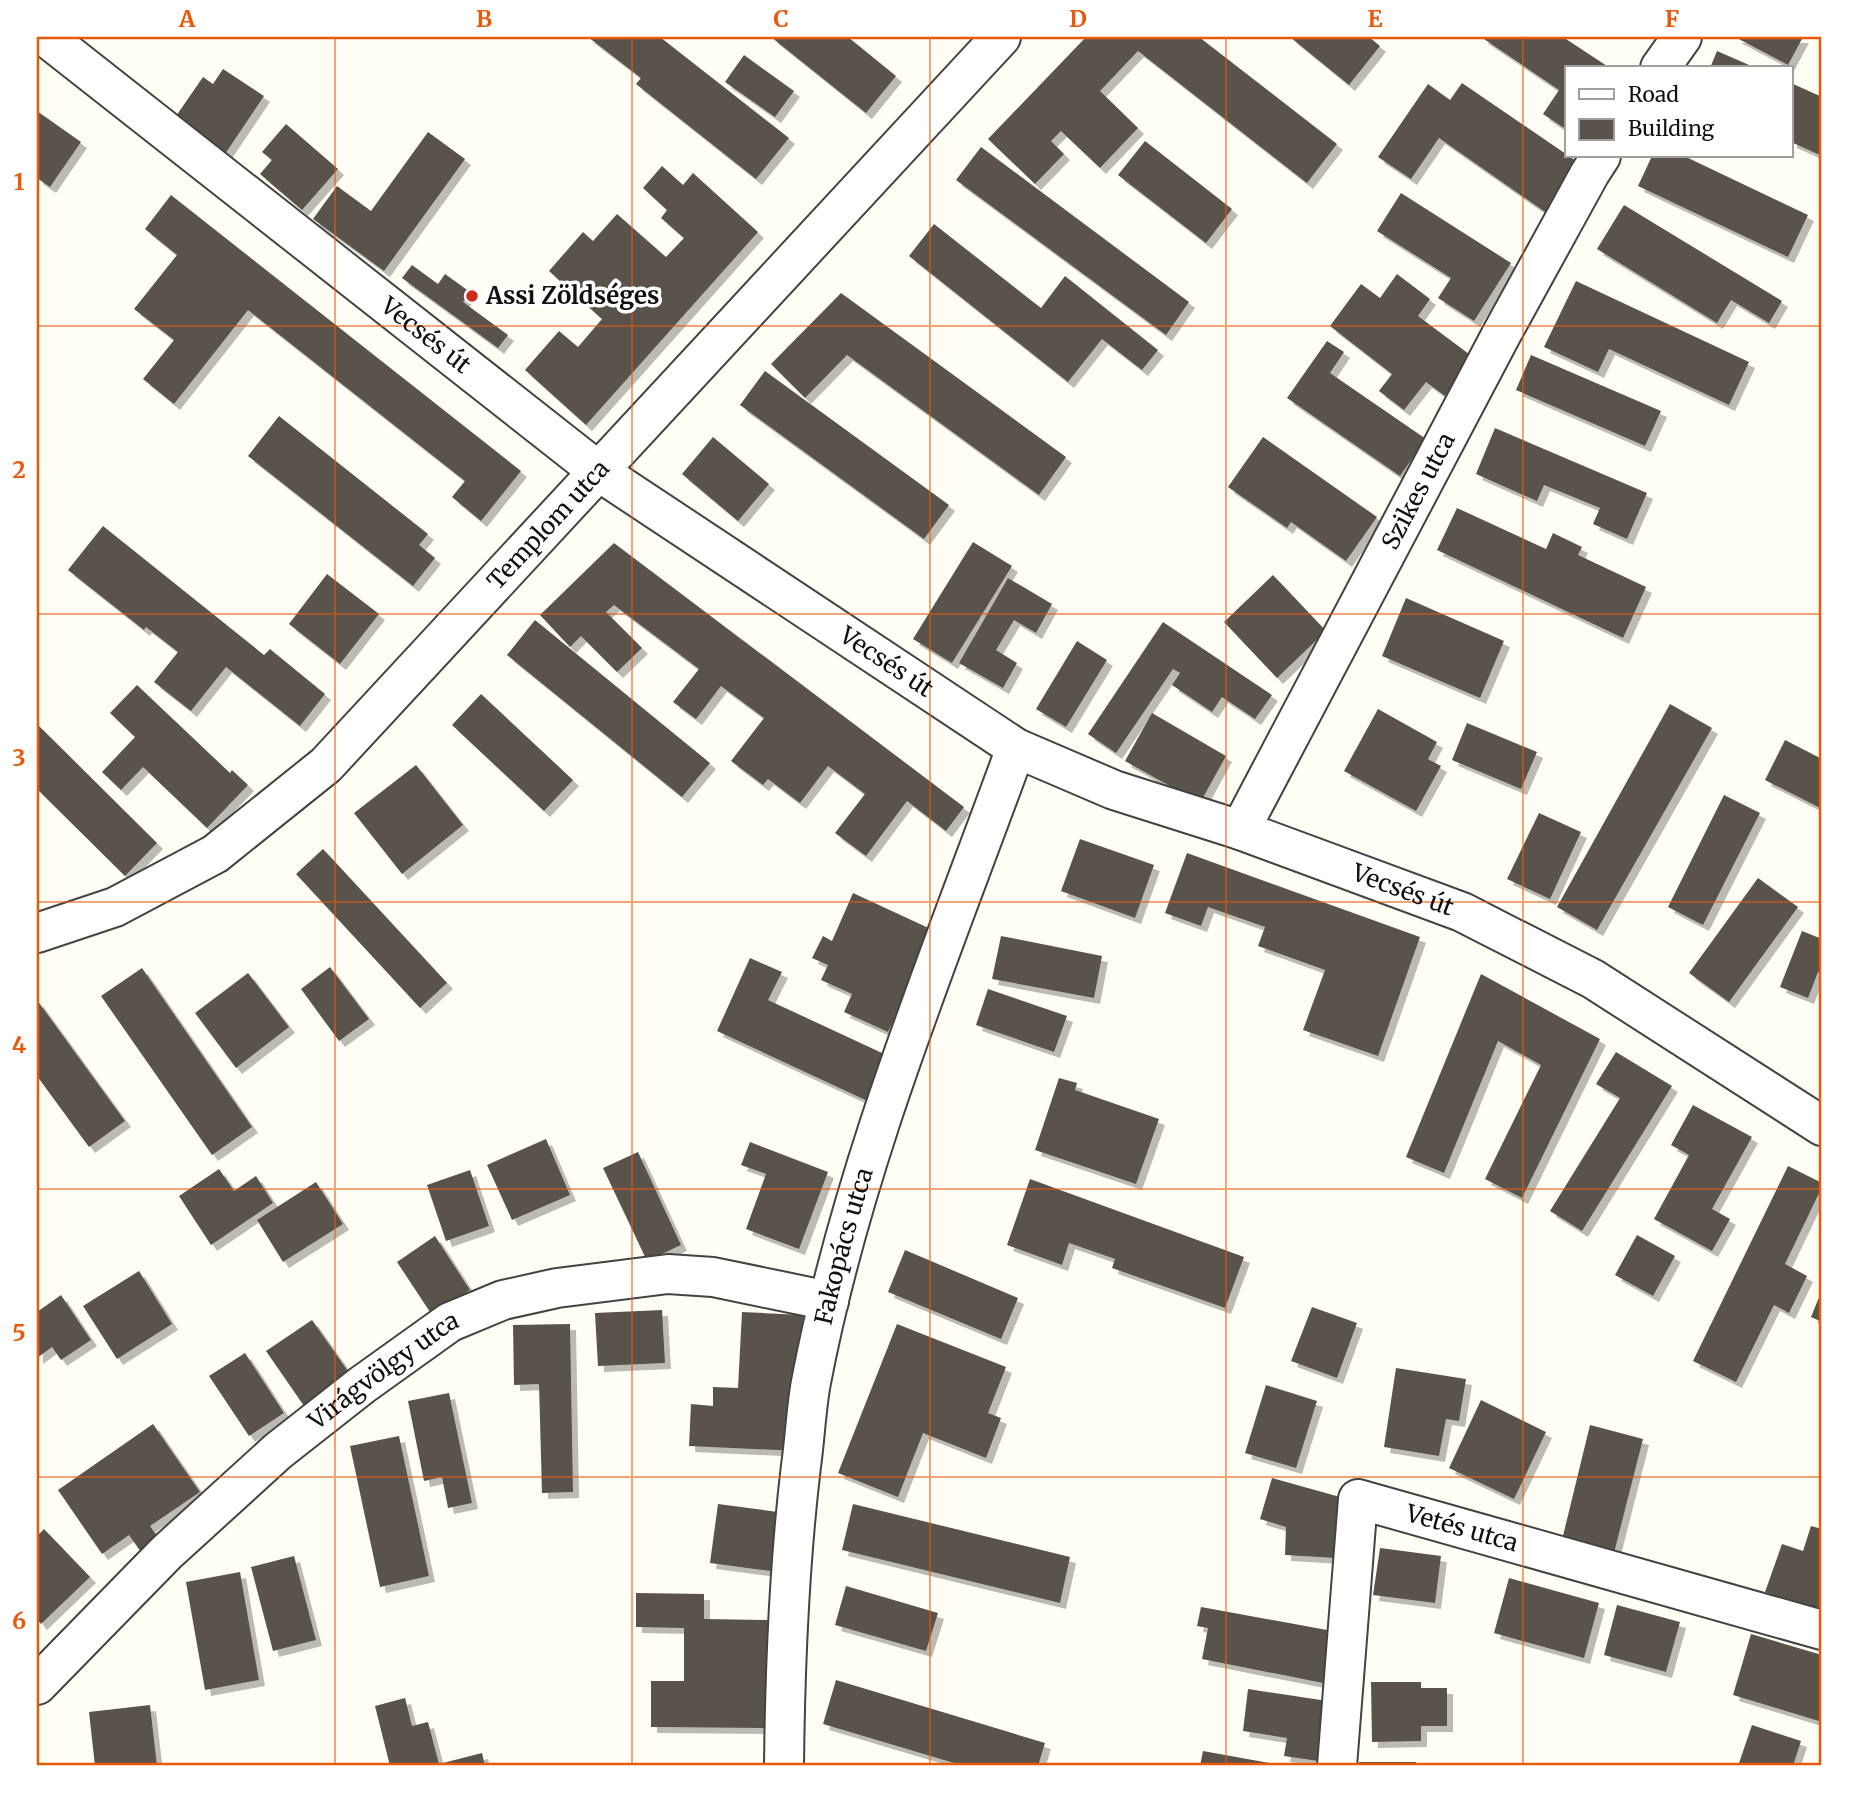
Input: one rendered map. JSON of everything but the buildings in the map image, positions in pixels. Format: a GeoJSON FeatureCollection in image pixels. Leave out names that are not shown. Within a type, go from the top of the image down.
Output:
{"type":"FeatureCollection","features":[{"type":"Feature","properties":{"kind":"street","name":"Vecsés út"},"geometry":{"type":"LineString","coordinates":[[46,37],[598,471],[1016,748],[1114,790],[1240,830],[1474,918],[1593,979],[1822,1126]]}},
{"type":"Feature","properties":{"kind":"street","name":"Templom utca"},"geometry":{"type":"LineString","coordinates":[[37,933],[115,907],[215,854],[326,765],[1002,37]]}},
{"type":"Feature","properties":{"kind":"street"},"geometry":{"type":"LineString","coordinates":[[1661,66],[1682,37]]}},
{"type":"Feature","properties":{"kind":"street","name":"Szikes utca"},"geometry":{"type":"LineString","coordinates":[[1240,830],[1501,335],[1600,158]]}},
{"type":"Feature","properties":{"kind":"street","name":"Fakopács utca"},"geometry":{"type":"LineString","coordinates":[[783,1766],[785,1655],[797,1502],[811,1385],[828,1301],[849,1222],[888,1100],[1016,748]]}},
{"type":"Feature","properties":{"kind":"street","name":"Virágvölgy utca"},"geometry":{"type":"LineString","coordinates":[[37,1685],[166,1553],[278,1451],[362,1385],[450,1322],[503,1300],[557,1287],[668,1274],[713,1277],[828,1301]]}},
{"type":"Feature","properties":{"kind":"street","name":"Vetés utca"},"geometry":{"type":"LineString","coordinates":[[1337,1766],[1358,1499],[1822,1630]]}},
{"type":"Feature","properties":{"kind":"place","name":"Assi Zöldséges"},"geometry":{"type":"Point","coordinates":[472,296]}}]}
